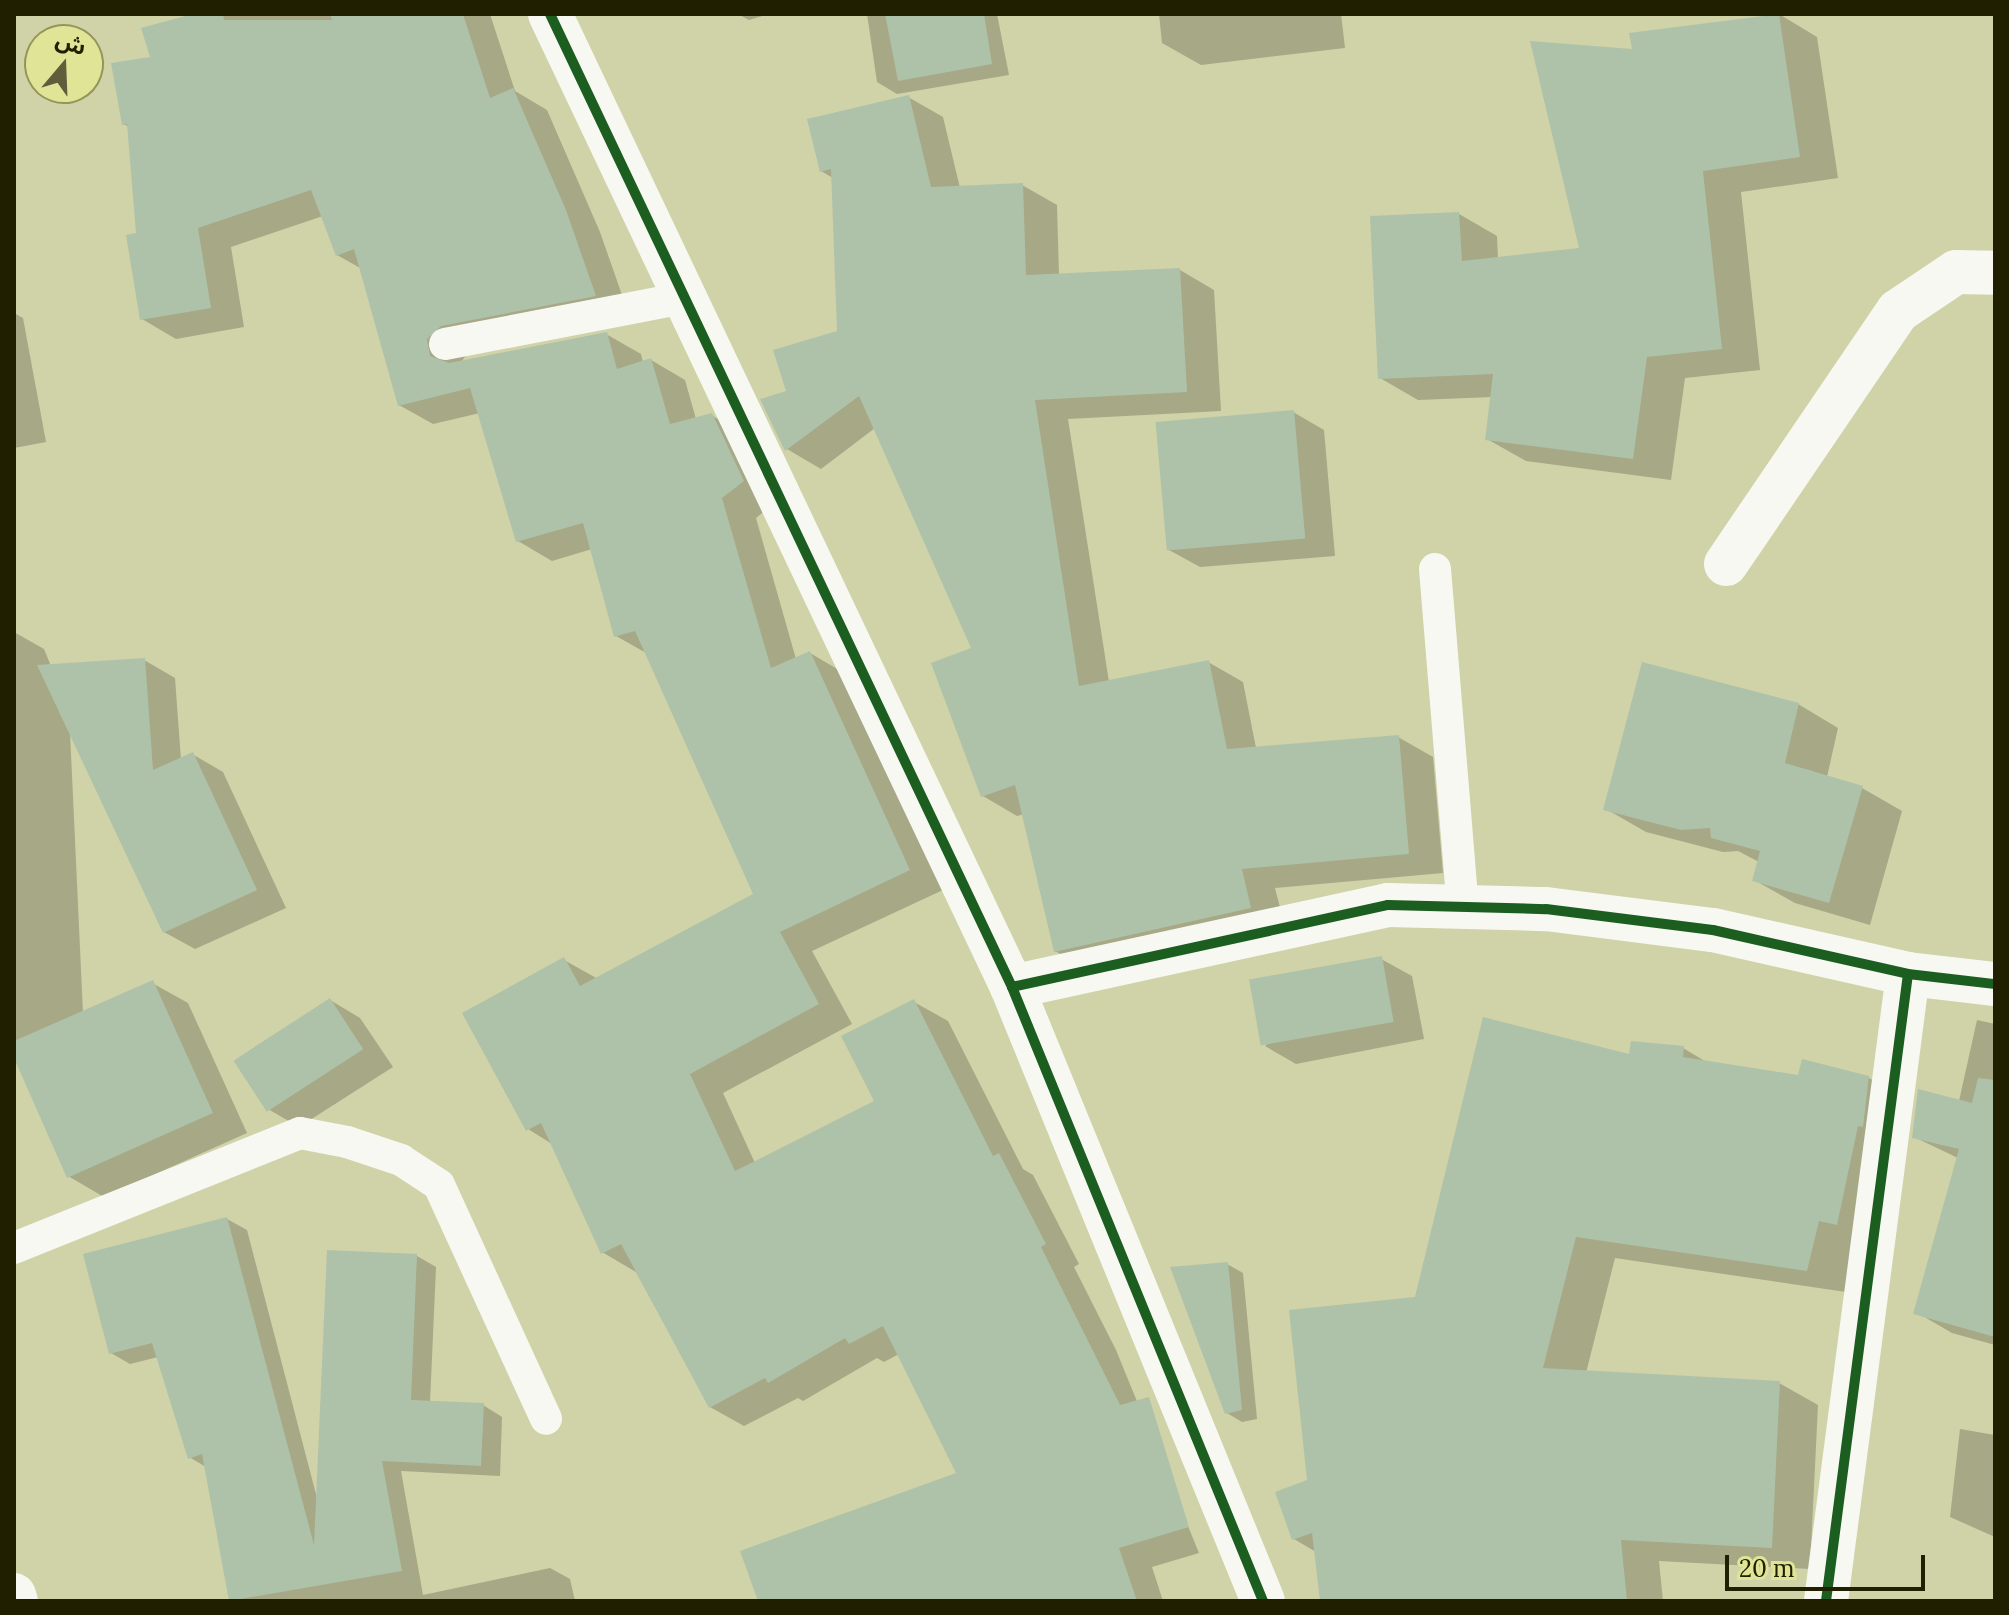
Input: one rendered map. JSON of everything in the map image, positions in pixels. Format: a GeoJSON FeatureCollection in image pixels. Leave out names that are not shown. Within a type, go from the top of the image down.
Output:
{"type":"FeatureCollection","features":[{"type":"Feature","properties":{"kind":"street"},"geometry":{"type":"LineString","coordinates":[[550,14],[1012,987],[1263,1601]]}},
{"type":"Feature","properties":{"kind":"street"},"geometry":{"type":"LineString","coordinates":[[1726,564],[1898,311],[1956,272],[1995,273]]}},
{"type":"Feature","properties":{"kind":"street"},"geometry":{"type":"LineString","coordinates":[[1012,987],[1388,905],[1546,909],[1713,930],[1908,974],[1995,984]]}},
{"type":"Feature","properties":{"kind":"street"},"geometry":{"type":"LineString","coordinates":[[1826,1601],[1908,974]]}},
{"type":"Feature","properties":{"kind":"street"},"geometry":{"type":"LineString","coordinates":[[14,1595],[16,1601]]}},
{"type":"Feature","properties":{"kind":"lane"},"geometry":{"type":"LineString","coordinates":[[445,344],[684,298]]}},
{"type":"Feature","properties":{"kind":"lane"},"geometry":{"type":"LineString","coordinates":[[1435,569],[1463,906]]}},
{"type":"Feature","properties":{"kind":"lane"},"geometry":{"type":"LineString","coordinates":[[14,1248],[300,1133],[347,1142],[401,1160],[439,1185],[546,1419]]}},
{"type":"Feature","properties":{"kind":"building"},"geometry":{"type":"Polygon","coordinates":[[[193,14],[223,14],[224,20],[332,20],[330,14],[463,14],[490,98],[513,88],[566,210],[596,296],[441,326],[427,339],[430,356],[449,363],[607,332],[617,369],[651,358],[670,424],[712,413],[744,481],[722,498],[771,668],[810,651],[910,870],[780,932],[819,1004],[690,1074],[735,1171],[874,1101],[841,1036],[914,999],[993,1156],[999,1153],[1046,1244],[1041,1247],[1120,1405],[1149,1397],[1189,1527],[1119,1548],[1137,1601],[758,1601],[740,1551],[956,1473],[883,1326],[849,1344],[845,1338],[768,1383],[765,1378],[709,1408],[621,1244],[601,1254],[541,1123],[526,1131],[462,1013],[564,957],[580,986],[753,894],[635,631],[614,637],[583,523],[516,542],[470,388],[398,406],[354,249],[336,256],[311,190],[198,228],[211,308],[140,320],[126,235],[136,233],[127,124],[122,125],[111,63],[150,57],[141,28],[193,14]]]}},
{"type":"Feature","properties":{"kind":"building"},"geometry":{"type":"Polygon","coordinates":[[[885,14],[984,14],[992,64],[898,81],[885,14]]]}},
{"type":"Feature","properties":{"kind":"building"},"geometry":{"type":"Polygon","coordinates":[[[1779,14],[1800,157],[1703,171],[1722,349],[1647,357],[1633,459],[1485,440],[1493,374],[1378,379],[1370,216],[1459,212],[1462,261],[1579,248],[1530,41],[1632,49],[1629,33],[1779,14]]]}},
{"type":"Feature","properties":{"kind":"building"},"geometry":{"type":"Polygon","coordinates":[[[909,95],[931,187],[1023,183],[1026,275],[1180,268],[1187,392],[1035,400],[1079,686],[1209,660],[1227,749],[1399,735],[1409,854],[1242,869],[1251,908],[1054,952],[1015,785],[981,797],[931,663],[971,648],[859,396],[785,451],[760,399],[786,391],[773,350],[837,331],[831,169],[820,172],[807,119],[909,95]]]}},
{"type":"Feature","properties":{"kind":"building"},"geometry":{"type":"Polygon","coordinates":[[[1294,410],[1305,539],[1167,551],[1156,422],[1294,410]]]}},
{"type":"Feature","properties":{"kind":"building"},"geometry":{"type":"Polygon","coordinates":[[[145,658],[153,770],[193,752],[257,890],[163,933],[37,665],[145,658]]]}},
{"type":"Feature","properties":{"kind":"building"},"geometry":{"type":"Polygon","coordinates":[[[1642,662],[1799,703],[1785,763],[1863,786],[1829,903],[1752,881],[1760,851],[1711,838],[1710,828],[1681,830],[1603,810],[1642,662]]]}},
{"type":"Feature","properties":{"kind":"building"},"geometry":{"type":"Polygon","coordinates":[[[1382,956],[1394,1022],[1261,1045],[1249,979],[1382,956]]]}},
{"type":"Feature","properties":{"kind":"building"},"geometry":{"type":"Polygon","coordinates":[[[153,980],[213,1113],[67,1178],[14,1058],[14,1041],[153,980]]]}},
{"type":"Feature","properties":{"kind":"building"},"geometry":{"type":"Polygon","coordinates":[[[330,998],[363,1049],[267,1112],[234,1061],[330,998]]]}},
{"type":"Feature","properties":{"kind":"building"},"geometry":{"type":"Polygon","coordinates":[[[1483,1017],[1629,1054],[1631,1041],[1684,1046],[1683,1057],[1798,1075],[1802,1059],[1869,1076],[1863,1127],[1858,1126],[1837,1225],[1819,1221],[1807,1271],[1576,1237],[1543,1368],[1780,1381],[1772,1548],[1621,1540],[1627,1601],[1320,1601],[1312,1533],[1292,1540],[1275,1492],[1307,1480],[1289,1310],[1415,1297],[1483,1017]]]}},
{"type":"Feature","properties":{"kind":"building"},"geometry":{"type":"Polygon","coordinates":[[[1978,1078],[1995,1080],[1995,1337],[1913,1314],[1959,1149],[1912,1138],[1918,1089],[1972,1103],[1978,1078]]]}},
{"type":"Feature","properties":{"kind":"building"},"geometry":{"type":"Polygon","coordinates":[[[227,1217],[314,1545],[327,1250],[417,1254],[411,1400],[484,1403],[481,1466],[382,1461],[402,1571],[229,1601],[202,1454],[188,1459],[152,1343],[109,1354],[83,1254],[227,1217]]]}},
{"type":"Feature","properties":{"kind":"building"},"geometry":{"type":"Polygon","coordinates":[[[1228,1262],[1242,1410],[1225,1414],[1170,1267],[1228,1262]]]}},
{"type":"Feature","properties":{"kind":"cycle path"},"geometry":{"type":"LineString","coordinates":[[550,14],[1012,987],[1263,1601]]}},
{"type":"Feature","properties":{"kind":"cycle path"},"geometry":{"type":"LineString","coordinates":[[1012,987],[1388,905],[1546,909],[1713,930],[1908,974],[1995,984]]}},
{"type":"Feature","properties":{"kind":"cycle path"},"geometry":{"type":"LineString","coordinates":[[1826,1601],[1908,974]]}}]}
